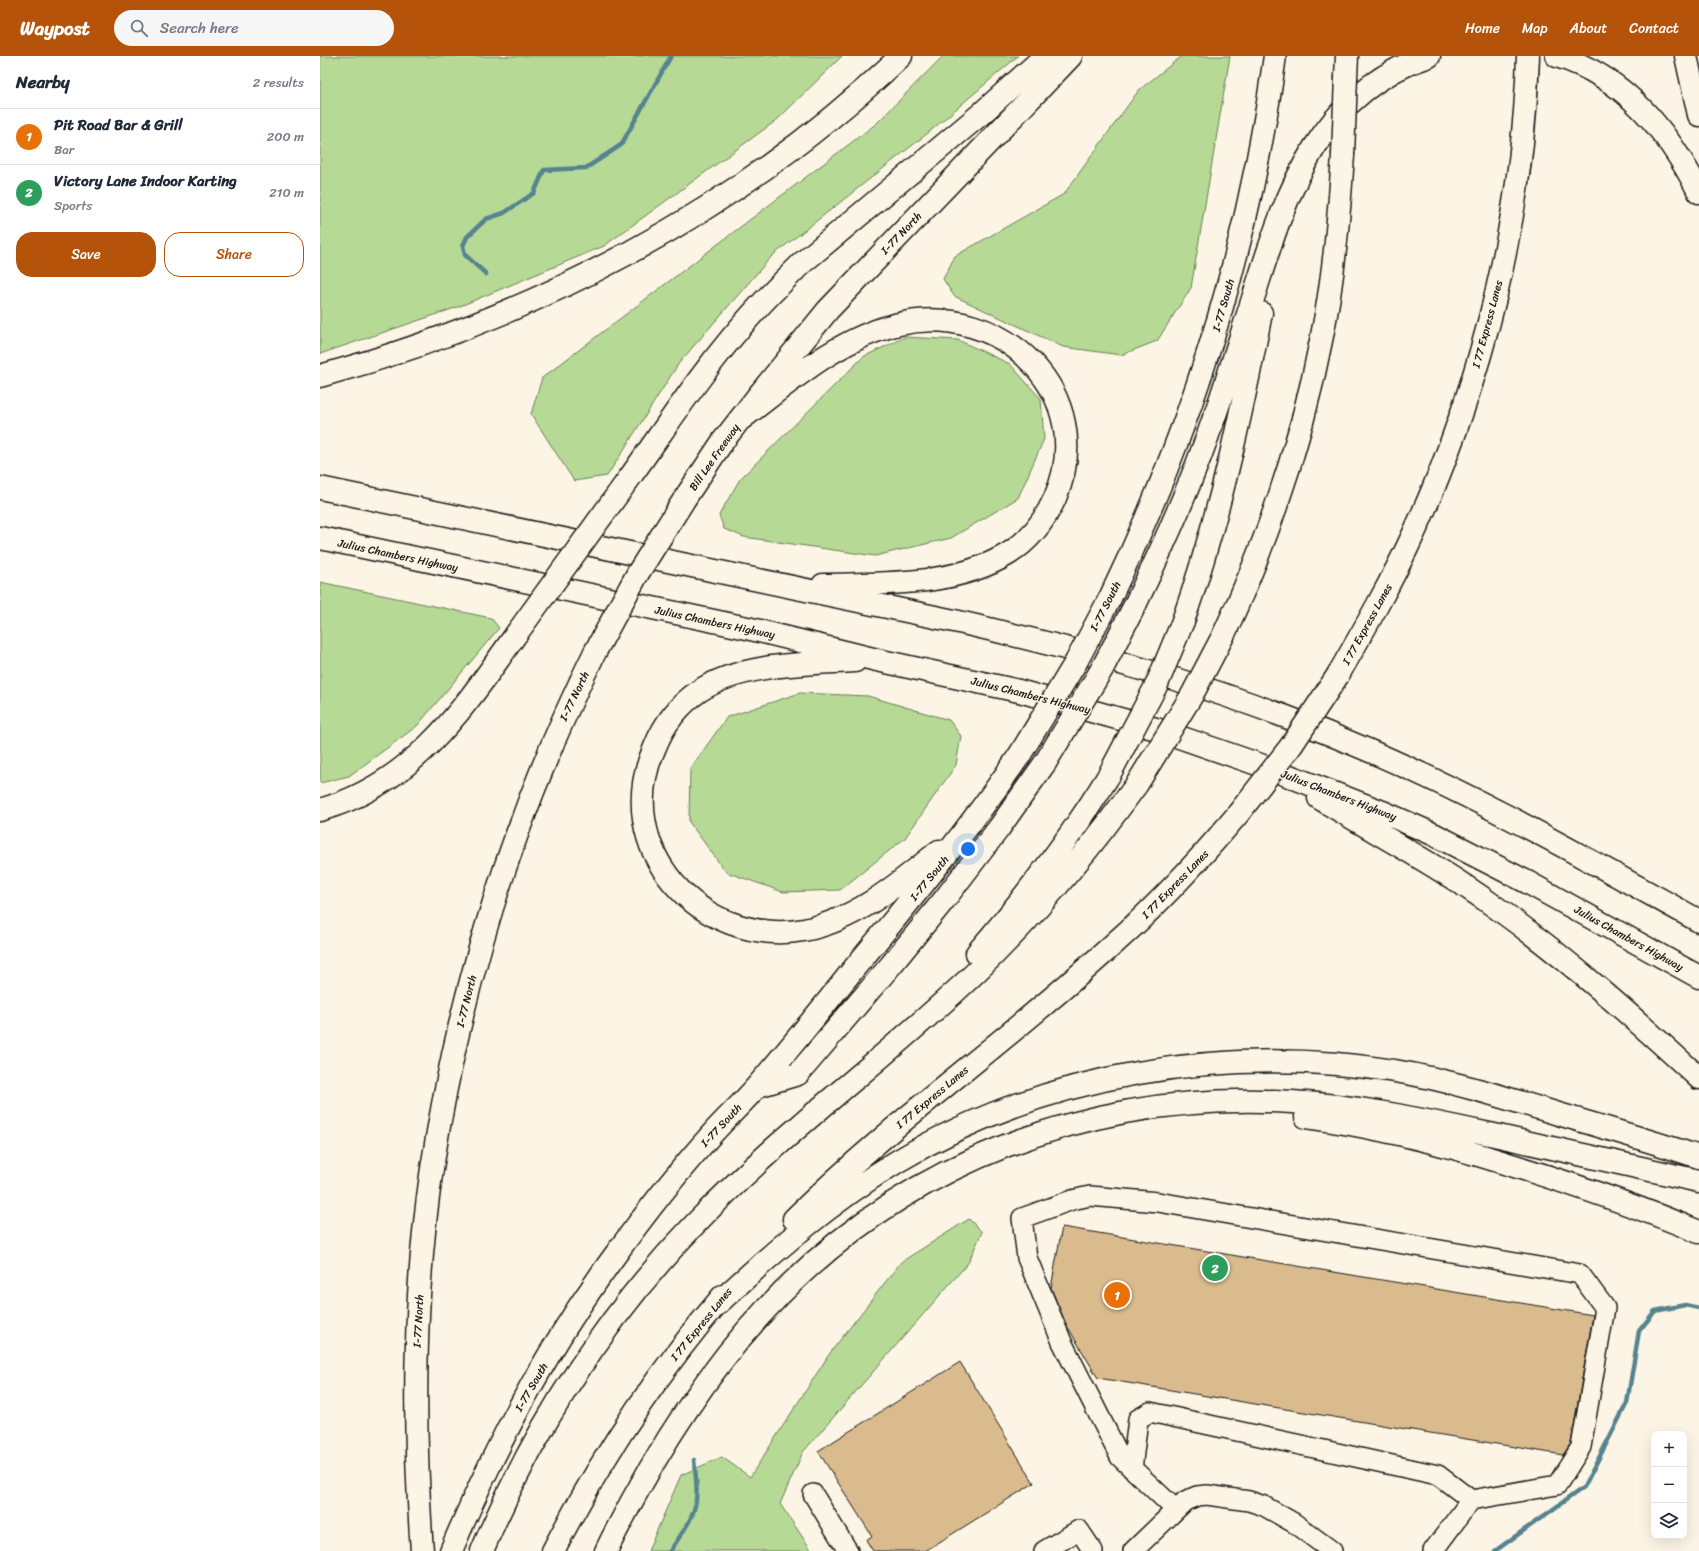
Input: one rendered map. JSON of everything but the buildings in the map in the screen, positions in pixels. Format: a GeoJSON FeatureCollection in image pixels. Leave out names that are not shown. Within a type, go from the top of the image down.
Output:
{"type":"FeatureCollection","features":[{"type":"Feature","properties":{"kind":"highway"},"geometry":{"type":"LineString","coordinates":[[320,376],[400,353],[450,335],[539,298],[626,255],[704,208],[779,157],[856,96],[901,56]]}},
{"type":"Feature","properties":{"kind":"highway"},"geometry":{"type":"LineString","coordinates":[[320,810],[370,791],[418,756],[464,704],[628,480],[709,366],[750,316],[802,263],[982,113],[1045,56]]}},
{"type":"Feature","properties":{"kind":"highway","name":"I-77 North"},"geometry":{"type":"LineString","coordinates":[[741,419],[792,352],[828,310],[1072,56]]}},
{"type":"Feature","properties":{"kind":"highway","name":"I-77 South"},"geometry":{"type":"LineString","coordinates":[[451,1551],[475,1494],[530,1386],[594,1284],[635,1228],[686,1165],[712,1134],[758,1086],[925,884],[966,831],[1019,756],[1076,662],[1110,598],[1161,486],[1191,408],[1228,289],[1248,207],[1264,126],[1275,56]]}},
{"type":"Feature","properties":{"kind":"highway"},"geometry":{"type":"LineString","coordinates":[[758,1086],[798,1074],[891,965],[963,876],[1004,822],[1045,763],[1102,669],[1135,605],[1168,535],[1200,457],[1228,377],[1279,218],[1290,192],[1312,150],[1340,114],[1356,98],[1388,74],[1429,56]]}},
{"type":"Feature","properties":{"kind":"highway","name":"I 77 Express Lanes"},"geometry":{"type":"LineString","coordinates":[[553,1551],[581,1498],[621,1433],[666,1368],[714,1307],[786,1226],[844,1172],[958,1074],[1051,999],[1143,918],[1179,882],[1238,814],[1291,746],[1338,675],[1378,605],[1414,533],[1446,455],[1467,395],[1485,336],[1503,260],[1518,174],[1527,83],[1528,56]]}},
{"type":"Feature","properties":{"kind":"highway"},"geometry":{"type":"LineString","coordinates":[[1557,56],[1592,71],[1622,90],[1636,101],[1652,118],[1670,142],[1699,192]]}},
{"type":"Feature","properties":{"kind":"highway"},"geometry":{"type":"LineString","coordinates":[[1686,56],[1699,115]]}},
{"type":"Feature","properties":{"kind":"highway"},"geometry":{"type":"LineString","coordinates":[[482,1551],[522,1465],[558,1402],[598,1341],[644,1282],[695,1224],[744,1176],[909,1033],[972,975],[1029,919],[1078,863],[1137,784],[1192,695],[1224,634],[1251,574],[1274,517],[1293,458],[1309,397],[1323,334],[1338,219],[1346,66]]}},
{"type":"Feature","properties":{"kind":"highway"},"geometry":{"type":"LineString","coordinates":[[909,1033],[1038,879],[1075,829],[1109,775],[1154,690],[1183,621],[1203,560],[1227,470],[1251,364],[1279,218]]}},
{"type":"Feature","properties":{"kind":"highway"},"geometry":{"type":"LineString","coordinates":[[741,419],[820,360],[859,338],[899,324],[934,320],[950,321],[978,328],[1005,340],[1018,349],[1029,358],[1047,382],[1060,412],[1064,426],[1065,457],[1059,489],[1044,519],[1021,544],[1008,554],[976,569],[938,578],[916,581],[790,587]]}},
{"type":"Feature","properties":{"kind":"highway","name":"Bill Lee Freeway"},"geometry":{"type":"LineString","coordinates":[[687,495],[741,419]]}},
{"type":"Feature","properties":{"kind":"highway"},"geometry":{"type":"LineString","coordinates":[[320,488],[1032,639],[1172,678],[1230,696],[1350,742],[1406,766],[1505,815],[1699,921]]}},
{"type":"Feature","properties":{"kind":"highway","name":"I-77 North"},"geometry":{"type":"LineString","coordinates":[[422,1551],[417,1462],[417,1343],[425,1233],[431,1176],[442,1114],[465,1003],[478,951],[494,899],[532,793],[555,736],[595,652],[638,573],[687,495]]}},
{"type":"Feature","properties":{"kind":"highway","name":"Julius Chambers Highway"},"geometry":{"type":"LineString","coordinates":[[320,538],[747,628],[877,660],[1019,691],[1156,729],[1266,767],[1385,813],[1433,834],[1527,882],[1699,977]]}},
{"type":"Feature","properties":{"kind":"highway"},"geometry":{"type":"LineString","coordinates":[[877,660],[786,666],[744,673],[713,684],[688,700],[668,722],[660,735],[647,768],[644,784],[644,818],[650,841],[662,866],[671,881],[682,894],[710,913],[744,928],[764,932],[785,932],[819,926],[848,915],[895,886],[966,831]]}},
{"type":"Feature","properties":{"kind":"highway"},"geometry":{"type":"LineString","coordinates":[[1266,767],[1452,878],[1493,905],[1531,933],[1597,986],[1699,1078]]}},
{"type":"Feature","properties":{"kind":"highway"},"geometry":{"type":"LineString","coordinates":[[1655,897],[1699,911]]}},
{"type":"Feature","properties":{"kind":"highway"},"geometry":{"type":"LineString","coordinates":[[714,1307],[790,1238],[818,1216],[872,1178],[926,1146],[984,1119],[1056,1093],[1094,1083],[1162,1069],[1211,1064],[1268,1061],[1330,1063],[1396,1072],[1490,1094],[1699,1157]]}},
{"type":"Feature","properties":{"kind":"highway"},"geometry":{"type":"LineString","coordinates":[[606,1551],[656,1459],[707,1381],[766,1309],[838,1241],[864,1222],[916,1188],[948,1171],[996,1149],[1028,1137],[1090,1118],[1129,1110],[1191,1102],[1259,1100],[1302,1103],[1370,1111],[1444,1124],[1699,1180]]}},
{"type":"Feature","properties":{"kind":"highway"},"geometry":{"type":"LineString","coordinates":[[1191,1102],[1310,1117],[1366,1126],[1426,1140],[1548,1176],[1610,1197],[1699,1232]]}},
{"type":"Feature","properties":{"kind":"street"},"geometry":{"type":"LineString","coordinates":[[1175,1509],[1120,1457],[1062,1342],[1027,1258],[1022,1218],[1072,1200],[1090,1196],[1158,1202],[1580,1274],[1605,1308],[1581,1447],[1557,1485],[1471,1500],[1433,1551]]}},
{"type":"Feature","properties":{"kind":"street"},"geometry":{"type":"LineString","coordinates":[[1132,1469],[1136,1446],[1138,1419],[1150,1412],[1438,1475],[1471,1500]]}},
{"type":"Feature","properties":{"kind":"street"},"geometry":{"type":"LineString","coordinates":[[813,1494],[848,1551]]}},
{"type":"Feature","properties":{"kind":"street"},"geometry":{"type":"LineString","coordinates":[[1133,1551],[1185,1501],[1197,1496],[1207,1495],[1249,1501],[1279,1513],[1332,1551]]}},
{"type":"Feature","properties":{"kind":"street"},"geometry":{"type":"LineString","coordinates":[[1044,1551],[1079,1530],[1092,1551]]}},
{"type":"Feature","properties":{"kind":"green space"},"geometry":{"type":"Polygon","coordinates":[[[320,56],[842,56],[777,120],[604,246],[458,307],[320,354],[320,56]]]}},
{"type":"Feature","properties":{"kind":"green space"},"geometry":{"type":"Polygon","coordinates":[[[943,56],[1018,56],[928,133],[772,256],[679,363],[607,476],[574,481],[531,414],[542,378],[877,123],[943,56]]]}},
{"type":"Feature","properties":{"kind":"green space"},"geometry":{"type":"Polygon","coordinates":[[[1182,56],[1230,56],[1191,288],[1157,341],[1121,355],[1063,347],[954,296],[943,279],[955,256],[1064,194],[1139,90],[1182,56]]]}},
{"type":"Feature","properties":{"kind":"green space"},"geometry":{"type":"Polygon","coordinates":[[[905,337],[958,340],[1010,364],[1041,399],[1044,439],[1018,498],[951,538],[875,556],[744,537],[724,529],[719,515],[740,479],[863,357],[905,337]]]}},
{"type":"Feature","properties":{"kind":"green space"},"geometry":{"type":"Polygon","coordinates":[[[320,582],[491,618],[499,628],[417,726],[349,776],[320,783],[320,582]]]}},
{"type":"Feature","properties":{"kind":"green space"},"geometry":{"type":"Polygon","coordinates":[[[800,693],[868,696],[949,720],[961,736],[956,765],[905,838],[840,890],[783,892],[726,872],[689,822],[690,769],[727,717],[800,693]]]}},
{"type":"Feature","properties":{"kind":"green space"},"geometry":{"type":"Polygon","coordinates":[[[969,1219],[982,1232],[968,1263],[803,1452],[780,1504],[812,1551],[648,1551],[681,1475],[722,1457],[750,1477],[830,1353],[901,1262],[969,1219]]]}},
{"type":"Feature","properties":{"kind":"waterway"},"geometry":{"type":"LineString","coordinates":[[486,274],[465,255],[463,246],[467,237],[486,219],[504,213],[534,193],[544,170],[586,168],[621,145],[671,56]]}},
{"type":"Feature","properties":{"kind":"waterway"},"geometry":{"type":"LineString","coordinates":[[1495,1551],[1584,1487],[1627,1403],[1639,1331],[1655,1311],[1685,1305],[1699,1308]]}},
{"type":"Feature","properties":{"kind":"waterway"},"geometry":{"type":"LineString","coordinates":[[670,1551],[686,1527],[694,1508],[697,1489],[694,1460]]}},
{"type":"Feature","properties":{"kind":"place","name":"Victory Lane Indoor Karting"},"geometry":{"type":"Point","coordinates":[1215,1268]}},
{"type":"Feature","properties":{"kind":"place","name":"Pit Road Bar & Grill"},"geometry":{"type":"Point","coordinates":[1117,1295]}}]}
